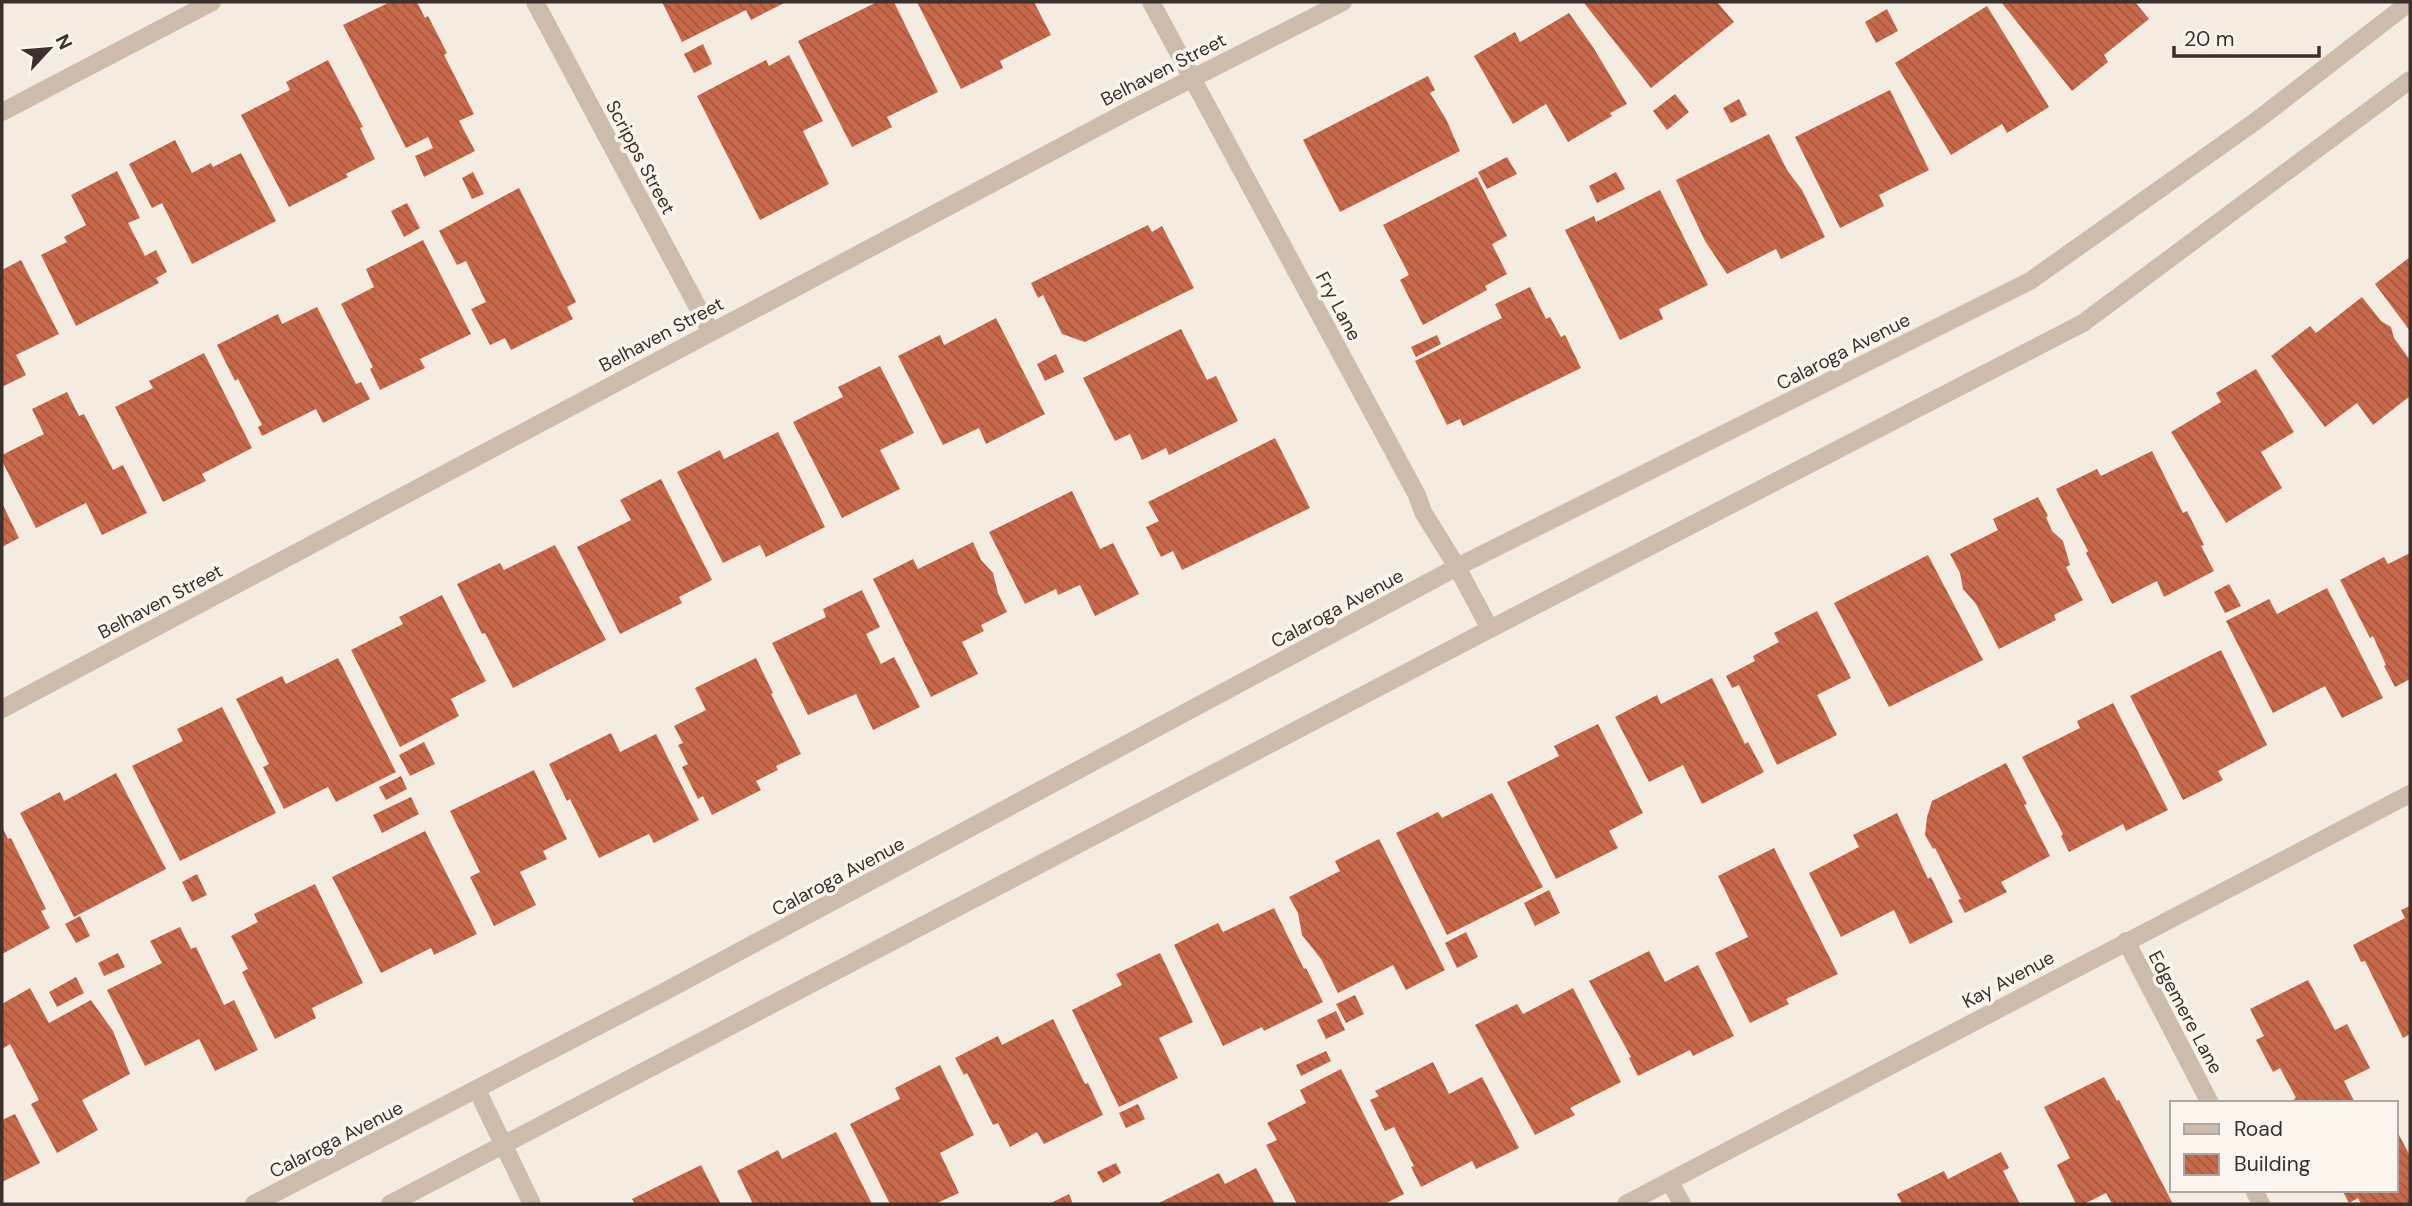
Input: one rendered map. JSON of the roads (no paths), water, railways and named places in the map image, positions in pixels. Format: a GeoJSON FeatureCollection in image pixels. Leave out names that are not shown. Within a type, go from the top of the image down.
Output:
{"type":"FeatureCollection","features":[{"type":"Feature","properties":{"kind":"street"},"geometry":{"type":"LineString","coordinates":[[2,112],[212,2]]}},
{"type":"Feature","properties":{"kind":"street","name":"Scripps Street"},"geometry":{"type":"LineString","coordinates":[[536,2],[711,332]]}},
{"type":"Feature","properties":{"kind":"street","name":"Fry Lane"},"geometry":{"type":"LineString","coordinates":[[1152,2],[1417,495],[1423,512],[1457,567],[1490,629]]}},
{"type":"Feature","properties":{"kind":"street","name":"Belhaven Street"},"geometry":{"type":"LineString","coordinates":[[2,709],[1193,77],[1343,2]]}},
{"type":"Feature","properties":{"kind":"street","name":"Calaroga Avenue"},"geometry":{"type":"LineString","coordinates":[[254,1204],[697,975],[1457,567],[2030,281],[2256,121],[2410,2]]}},
{"type":"Feature","properties":{"kind":"street"},"geometry":{"type":"LineString","coordinates":[[390,1204],[1490,629],[2083,323],[2410,80]]}},
{"type":"Feature","properties":{"kind":"street","name":"Kay Avenue"},"geometry":{"type":"LineString","coordinates":[[1626,1204],[2410,794]]}},
{"type":"Feature","properties":{"kind":"street","name":"Edgemere Lane"},"geometry":{"type":"LineString","coordinates":[[2126,941],[2209,1101]]}},
{"type":"Feature","properties":{"kind":"street"},"geometry":{"type":"LineString","coordinates":[[477,1090],[532,1204]]}},
{"type":"Feature","properties":{"kind":"street"},"geometry":{"type":"LineString","coordinates":[[1670,1182],[1682,1204]]}}]}
